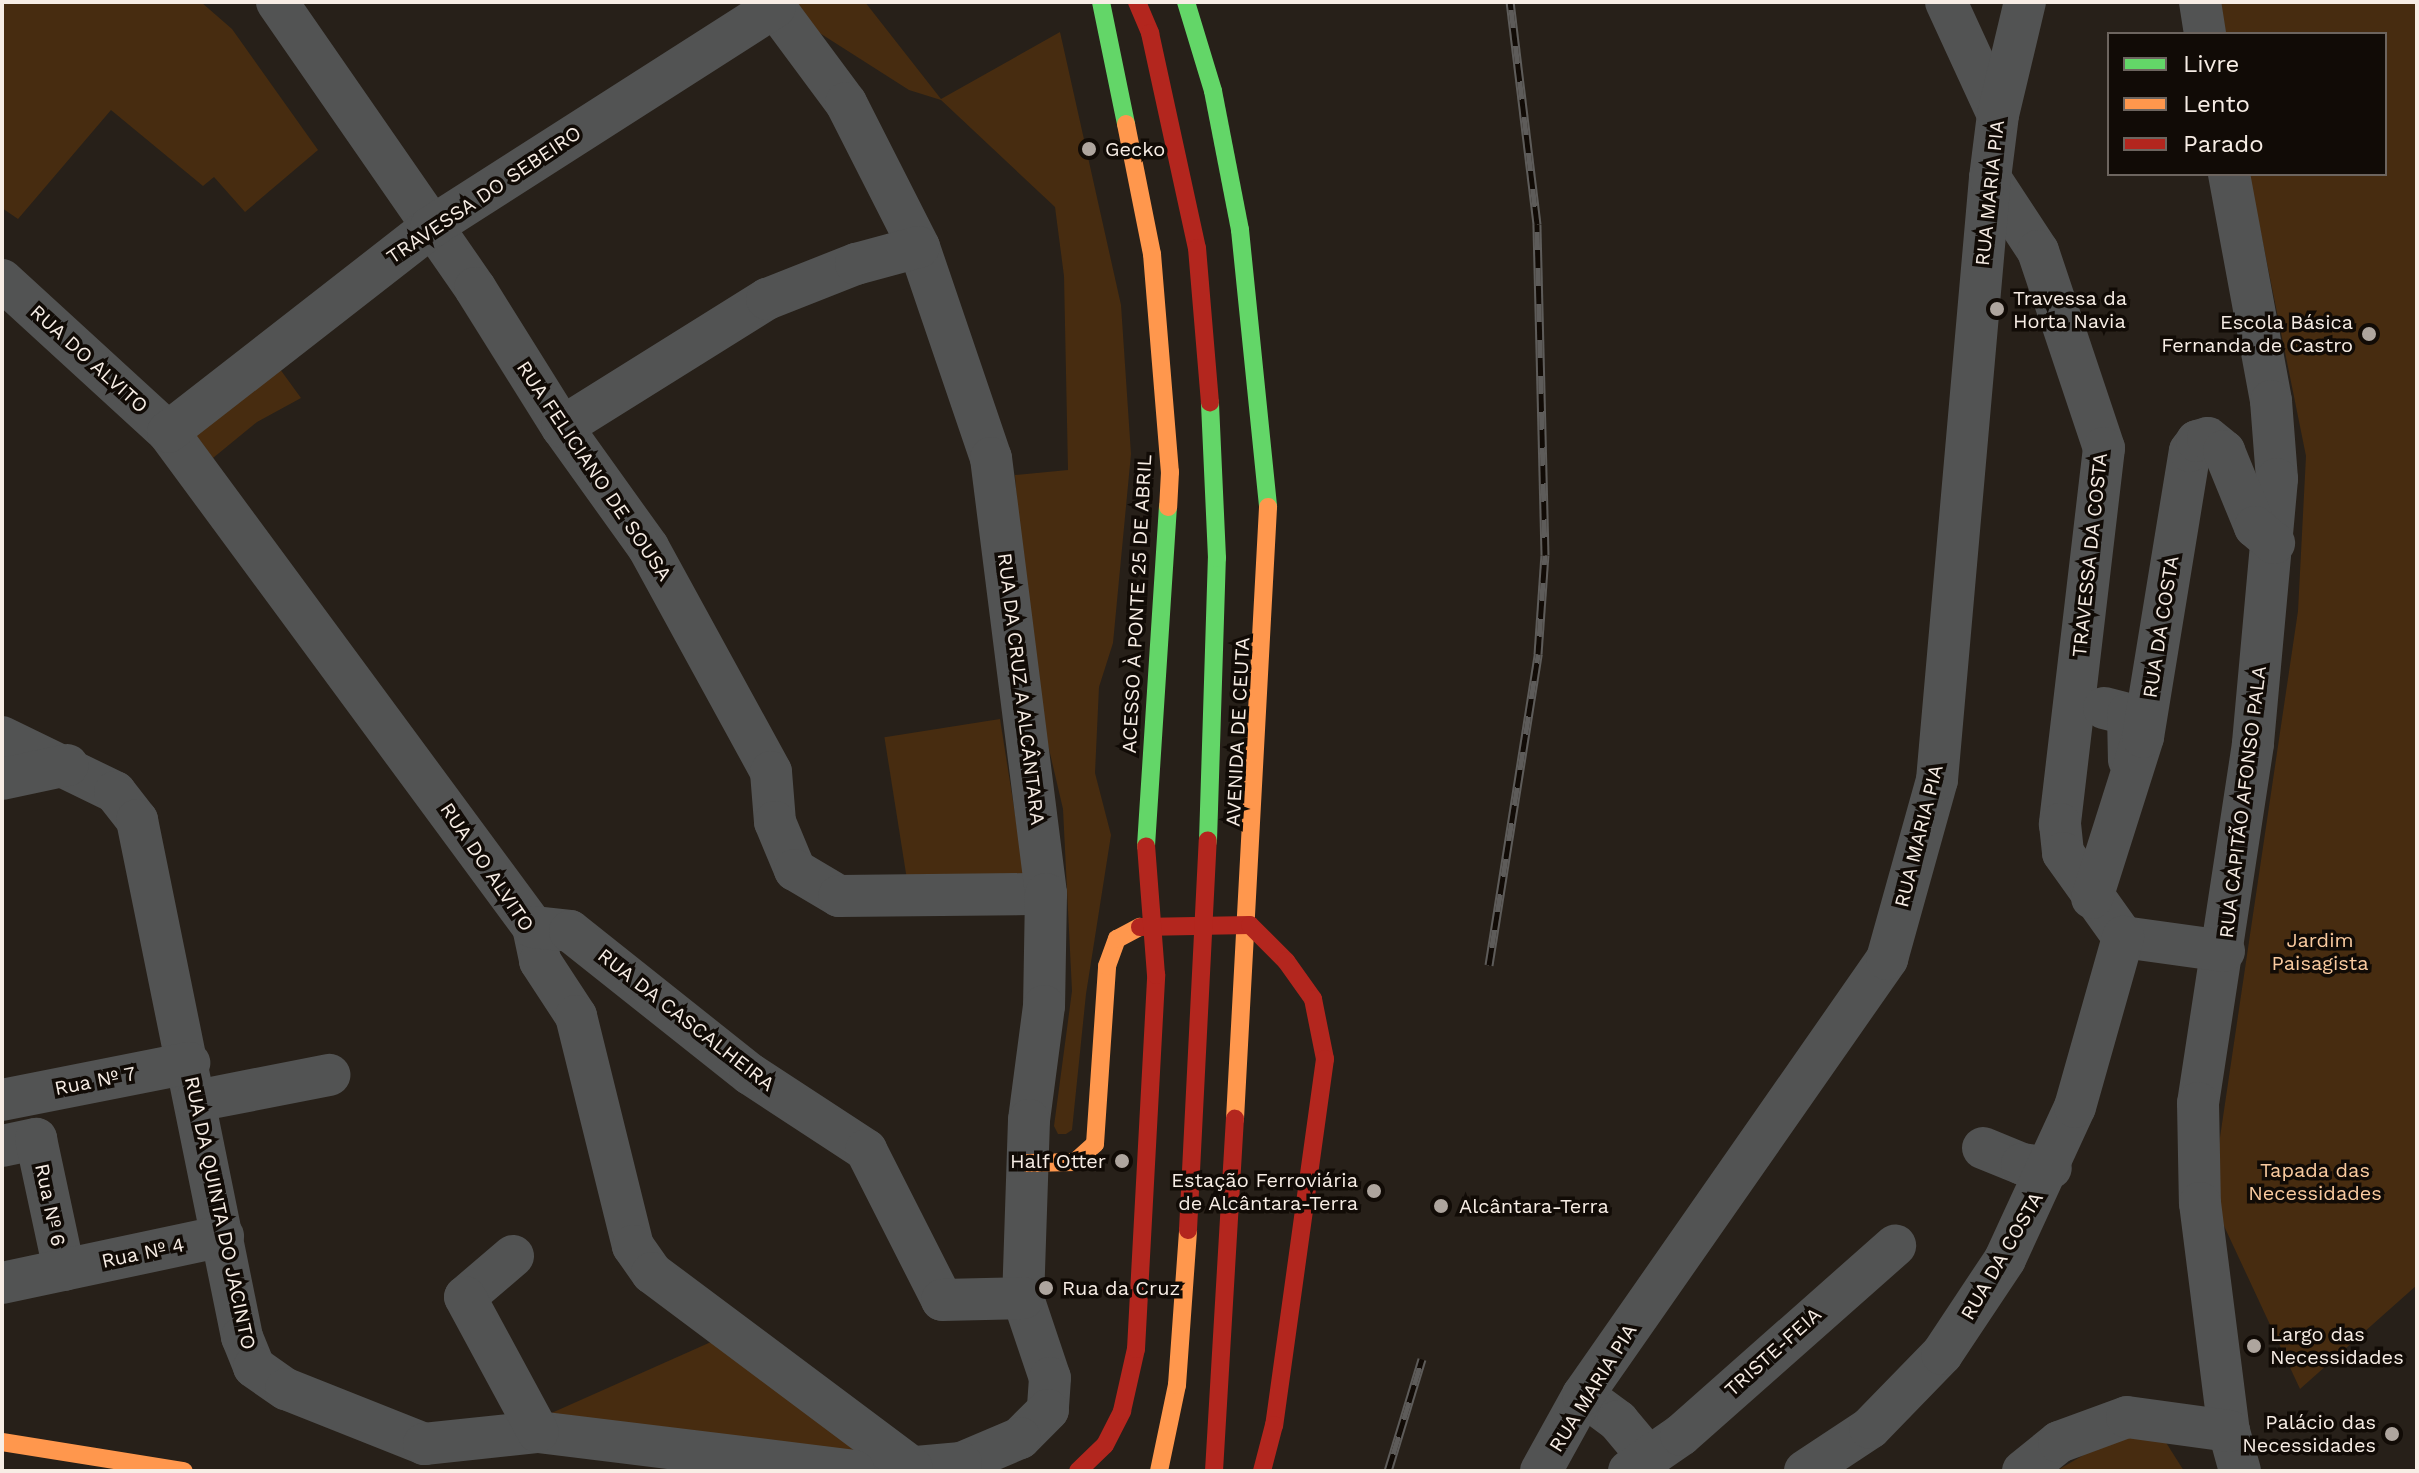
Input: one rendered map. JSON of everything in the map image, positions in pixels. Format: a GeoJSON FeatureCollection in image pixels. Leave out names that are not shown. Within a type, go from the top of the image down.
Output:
{"type":"FeatureCollection","features":[{"type":"Feature","properties":{"kind":"highway","name":"ACESSO À PONTE 25 DE ABRIL"},"geometry":{"type":"LineString","coordinates":[[1101,2],[1152,254],[1170,472],[1144,873],[1163,976]]}},
{"type":"Feature","properties":{"kind":"highway","name":"AVENIDA DE CEUTA"},"geometry":{"type":"LineString","coordinates":[[1137,2],[1176,142],[1207,327],[1217,558],[1201,925],[1163,976],[1177,1385],[1158,1470]]}},
{"type":"Feature","properties":{"kind":"highway","name":"AVENIDA DE CEUTA"},"geometry":{"type":"LineString","coordinates":[[1186,2],[1213,91],[1240,230],[1270,531],[1247,977],[1214,1471]]}},
{"type":"Feature","properties":{"kind":"highway"},"geometry":{"type":"LineString","coordinates":[[1028,1163],[1075,1162],[1095,1144],[1107,966],[1117,939],[1131,929],[1152,925],[1250,925],[1286,961],[1313,999],[1325,1059],[1274,1425],[1262,1471]]}},
{"type":"Feature","properties":{"kind":"highway"},"geometry":{"type":"LineString","coordinates":[[1106,991],[1163,976],[1247,977]]}},
{"type":"Feature","properties":{"kind":"highway"},"geometry":{"type":"LineString","coordinates":[[1078,1471],[1105,1445],[1122,1411],[1136,1349],[1163,976]]}},
{"type":"Feature","properties":{"kind":"highway"},"geometry":{"type":"LineString","coordinates":[[2,1442],[184,1471]]}},
{"type":"Feature","properties":{"kind":"street","name":"RUA FELICIANO DE SOUSA"},"geometry":{"type":"LineString","coordinates":[[277,2],[431,227],[562,427],[648,547],[733,696],[771,772],[775,822],[795,870],[839,896],[1046,894]]}},
{"type":"Feature","properties":{"kind":"street"},"geometry":{"type":"LineString","coordinates":[[1946,2],[1998,115]]}},
{"type":"Feature","properties":{"kind":"street","name":"RUA MARIA PIA"},"geometry":{"type":"LineString","coordinates":[[1541,1471],[1583,1395],[1887,959],[1937,780],[1990,178],[1998,115],[2025,2]]}},
{"type":"Feature","properties":{"kind":"street"},"geometry":{"type":"LineString","coordinates":[[2200,2],[2205,32]]}},
{"type":"Feature","properties":{"kind":"street","name":"TRAVESSA DO SEBEIRO"},"geometry":{"type":"LineString","coordinates":[[168,432],[431,227],[773,4]]}},
{"type":"Feature","properties":{"kind":"street","name":"RUA DA CRUZ A ALCÂNTARA"},"geometry":{"type":"LineString","coordinates":[[773,4],[846,103],[919,247],[991,458],[1046,894],[1044,1006],[1028,1163],[1023,1298],[1050,1378],[1048,1410],[1040,1423]]}},
{"type":"Feature","properties":{"kind":"street","name":"RUA CAPITÃO AFONSO PALA"},"geometry":{"type":"LineString","coordinates":[[2229,176],[2276,439],[2274,543],[2224,951],[2198,1103],[2196,1157],[2229,1431]]}},
{"type":"Feature","properties":{"kind":"street","name":"TRAVESSA DA COSTA"},"geometry":{"type":"LineString","coordinates":[[1990,178],[2038,251],[2104,448],[2060,824],[2063,853],[2092,898]]}},
{"type":"Feature","properties":{"kind":"street"},"geometry":{"type":"LineString","coordinates":[[562,427],[767,299],[856,264],[919,247]]}},
{"type":"Feature","properties":{"kind":"street","name":"RUA DO ALVITO"},"geometry":{"type":"LineString","coordinates":[[2,280],[168,432],[533,927],[540,961],[576,1016],[587,1049],[607,1155],[633,1246],[652,1273],[891,1469],[961,1463],[995,1451],[1040,1423]]}},
{"type":"Feature","properties":{"kind":"street","name":"RUA DA COSTA"},"geometry":{"type":"LineString","coordinates":[[2092,898],[2143,737],[2190,451],[2197,441],[2208,438],[2224,451],[2255,527],[2274,543]]}},
{"type":"Feature","properties":{"kind":"street"},"geometry":{"type":"LineString","coordinates":[[2104,708],[2128,714],[2129,777]]}},
{"type":"Feature","properties":{"kind":"street","name":"RUA DA QUINTA DO JACINTO"},"geometry":{"type":"LineString","coordinates":[[2,737],[68,765],[115,792],[137,820],[193,1082],[242,1337],[254,1367],[286,1389],[424,1444],[538,1432],[854,1471]]}},
{"type":"Feature","properties":{"kind":"street"},"geometry":{"type":"LineString","coordinates":[[2,779],[68,765]]}},
{"type":"Feature","properties":{"kind":"street"},"geometry":{"type":"LineString","coordinates":[[2092,898],[2123,937],[2224,951]]}},
{"type":"Feature","properties":{"kind":"street","name":"RUA DA CASCALHEIRA"},"geometry":{"type":"LineString","coordinates":[[533,927],[570,931],[750,1074],[866,1150],[942,1300],[1023,1298]]}},
{"type":"Feature","properties":{"kind":"street","name":"RUA DA COSTA"},"geometry":{"type":"LineString","coordinates":[[1805,1471],[1870,1428],[1942,1354],[2005,1259],[2051,1168],[2075,1107],[2123,937]]}},
{"type":"Feature","properties":{"kind":"street","name":"Rua Nº 7"},"geometry":{"type":"LineString","coordinates":[[2,1100],[193,1082],[329,1075]]}},
{"type":"Feature","properties":{"kind":"street","name":"Rua Nº 6"},"geometry":{"type":"LineString","coordinates":[[19,1142],[64,1270]]}},
{"type":"Feature","properties":{"kind":"street"},"geometry":{"type":"LineString","coordinates":[[1983,1148],[2051,1168]]}},
{"type":"Feature","properties":{"kind":"street","name":"Rua Nº 4"},"geometry":{"type":"LineString","coordinates":[[2,1283],[223,1236]]}},
{"type":"Feature","properties":{"kind":"street","name":"TRISTE-FEIA"},"geometry":{"type":"LineString","coordinates":[[1583,1395],[1618,1421],[1639,1464],[1895,1246]]}},
{"type":"Feature","properties":{"kind":"street"},"geometry":{"type":"LineString","coordinates":[[513,1256],[465,1297],[538,1432]]}},
{"type":"Feature","properties":{"kind":"street"},"geometry":{"type":"LineString","coordinates":[[2023,1471],[2059,1442],[2127,1417],[2229,1431],[2240,1471]]}},
{"type":"Feature","properties":{"kind":"green space"},"geometry":{"type":"Polygon","coordinates":[[[2,2],[201,2],[232,29],[318,150],[245,212],[214,177],[203,186],[111,110],[18,219],[2,208],[2,2]]]}},
{"type":"Feature","properties":{"kind":"green space"},"geometry":{"type":"Polygon","coordinates":[[[771,2],[865,2],[941,99],[1060,32],[1121,305],[1131,454],[1113,643],[1099,687],[1095,773],[1111,835],[1086,994],[1072,1130],[1066,1134],[1058,1134],[1054,1126],[1072,991],[1063,809],[1028,659],[1015,475],[1068,470],[1064,276],[1055,207],[941,100],[909,90],[771,2]]]}},
{"type":"Feature","properties":{"kind":"green space","name":"Tapada das Necessidades"},"geometry":{"type":"Polygon","coordinates":[[[2217,2],[2417,2],[2417,1285],[2300,1389],[2211,1198],[2298,611],[2306,456],[2249,176],[2387,176],[2387,32],[2221,32],[2217,2]]]}},
{"type":"Feature","properties":{"kind":"green space"},"geometry":{"type":"Polygon","coordinates":[[[277,365],[301,398],[257,422],[213,458],[193,437],[277,365]]]}},
{"type":"Feature","properties":{"kind":"green space"},"geometry":{"type":"Polygon","coordinates":[[[1000,719],[1025,876],[909,894],[884,737],[1000,719]]]}},
{"type":"Feature","properties":{"kind":"green space"},"geometry":{"type":"Polygon","coordinates":[[[720,1338],[885,1458],[547,1415],[720,1338]]]}},
{"type":"Feature","properties":{"kind":"green space"},"geometry":{"type":"Polygon","coordinates":[[[2132,1427],[2165,1441],[2184,1471],[2056,1471],[2132,1427]]]}},
{"type":"Feature","properties":{"kind":"railway"},"geometry":{"type":"LineString","coordinates":[[1489,965],[1538,654],[1545,555],[1537,224],[1510,2]]}},
{"type":"Feature","properties":{"kind":"railway"},"geometry":{"type":"LineString","coordinates":[[1388,1471],[1422,1359]]}},
{"type":"Feature","properties":{"kind":"traffic: fast"},"geometry":{"type":"LineString","coordinates":[[1101,2],[1126,124]]}},
{"type":"Feature","properties":{"kind":"traffic: fast"},"geometry":{"type":"LineString","coordinates":[[1186,2],[1213,91],[1240,230],[1268,507]]}},
{"type":"Feature","properties":{"kind":"traffic: fast"},"geometry":{"type":"LineString","coordinates":[[1208,841],[1217,558],[1210,402]]}},
{"type":"Feature","properties":{"kind":"traffic: fast"},"geometry":{"type":"LineString","coordinates":[[1146,846],[1168,507]]}},
{"type":"Feature","properties":{"kind":"traffic: slow"},"geometry":{"type":"LineString","coordinates":[[1126,124],[1152,254],[1170,472],[1168,507]]}},
{"type":"Feature","properties":{"kind":"traffic: slow"},"geometry":{"type":"LineString","coordinates":[[1235,1119],[1268,507]]}},
{"type":"Feature","properties":{"kind":"traffic: slow"},"geometry":{"type":"LineString","coordinates":[[1028,1163],[1075,1162],[1095,1144],[1107,966],[1117,939],[1140,927]]}},
{"type":"Feature","properties":{"kind":"traffic: slow"},"geometry":{"type":"LineString","coordinates":[[1159,1471],[1177,1385],[1188,1230]]}},
{"type":"Feature","properties":{"kind":"traffic: slow"},"geometry":{"type":"LineString","coordinates":[[2,1442],[184,1471]]}},
{"type":"Feature","properties":{"kind":"traffic: jam"},"geometry":{"type":"LineString","coordinates":[[1137,2],[1150,33],[1197,248],[1210,402]]}},
{"type":"Feature","properties":{"kind":"traffic: jam"},"geometry":{"type":"LineString","coordinates":[[1188,1230],[1208,841]]}},
{"type":"Feature","properties":{"kind":"traffic: jam"},"geometry":{"type":"LineString","coordinates":[[1078,1471],[1105,1445],[1122,1411],[1136,1349],[1156,975],[1146,846]]}},
{"type":"Feature","properties":{"kind":"traffic: jam"},"geometry":{"type":"LineString","coordinates":[[1140,927],[1250,925],[1286,961],[1313,999],[1325,1059],[1274,1425],[1262,1471]]}},
{"type":"Feature","properties":{"kind":"traffic: jam"},"geometry":{"type":"LineString","coordinates":[[1214,1471],[1235,1119]]}},
{"type":"Feature","properties":{"kind":"place","name":"Gecko"},"geometry":{"type":"Point","coordinates":[1089,149]}},
{"type":"Feature","properties":{"kind":"place","name":"Travessa da Horta Navia"},"geometry":{"type":"Point","coordinates":[1997,309]}},
{"type":"Feature","properties":{"kind":"place","name":"Escola Básica Fernanda de Castro"},"geometry":{"type":"Point","coordinates":[2369,334]}},
{"type":"Feature","properties":{"kind":"place","name":"Half Otter"},"geometry":{"type":"Point","coordinates":[1122,1161]}},
{"type":"Feature","properties":{"kind":"place","name":"Estação Ferroviária de Alcântara-Terra"},"geometry":{"type":"Point","coordinates":[1374,1191]}},
{"type":"Feature","properties":{"kind":"place","name":"Alcântara-Terra"},"geometry":{"type":"Point","coordinates":[1441,1206]}},
{"type":"Feature","properties":{"kind":"place","name":"Rua da Cruz"},"geometry":{"type":"Point","coordinates":[1046,1288]}},
{"type":"Feature","properties":{"kind":"place","name":"Largo das Necessidades"},"geometry":{"type":"Point","coordinates":[2254,1346]}},
{"type":"Feature","properties":{"kind":"place","name":"Palácio das Necessidades"},"geometry":{"type":"Point","coordinates":[2392,1434]}},
{"type":"Feature","properties":{"kind":"park label","name":"Jardim Paisagista"},"geometry":{"type":"Point","coordinates":[2320,952]}}]}
